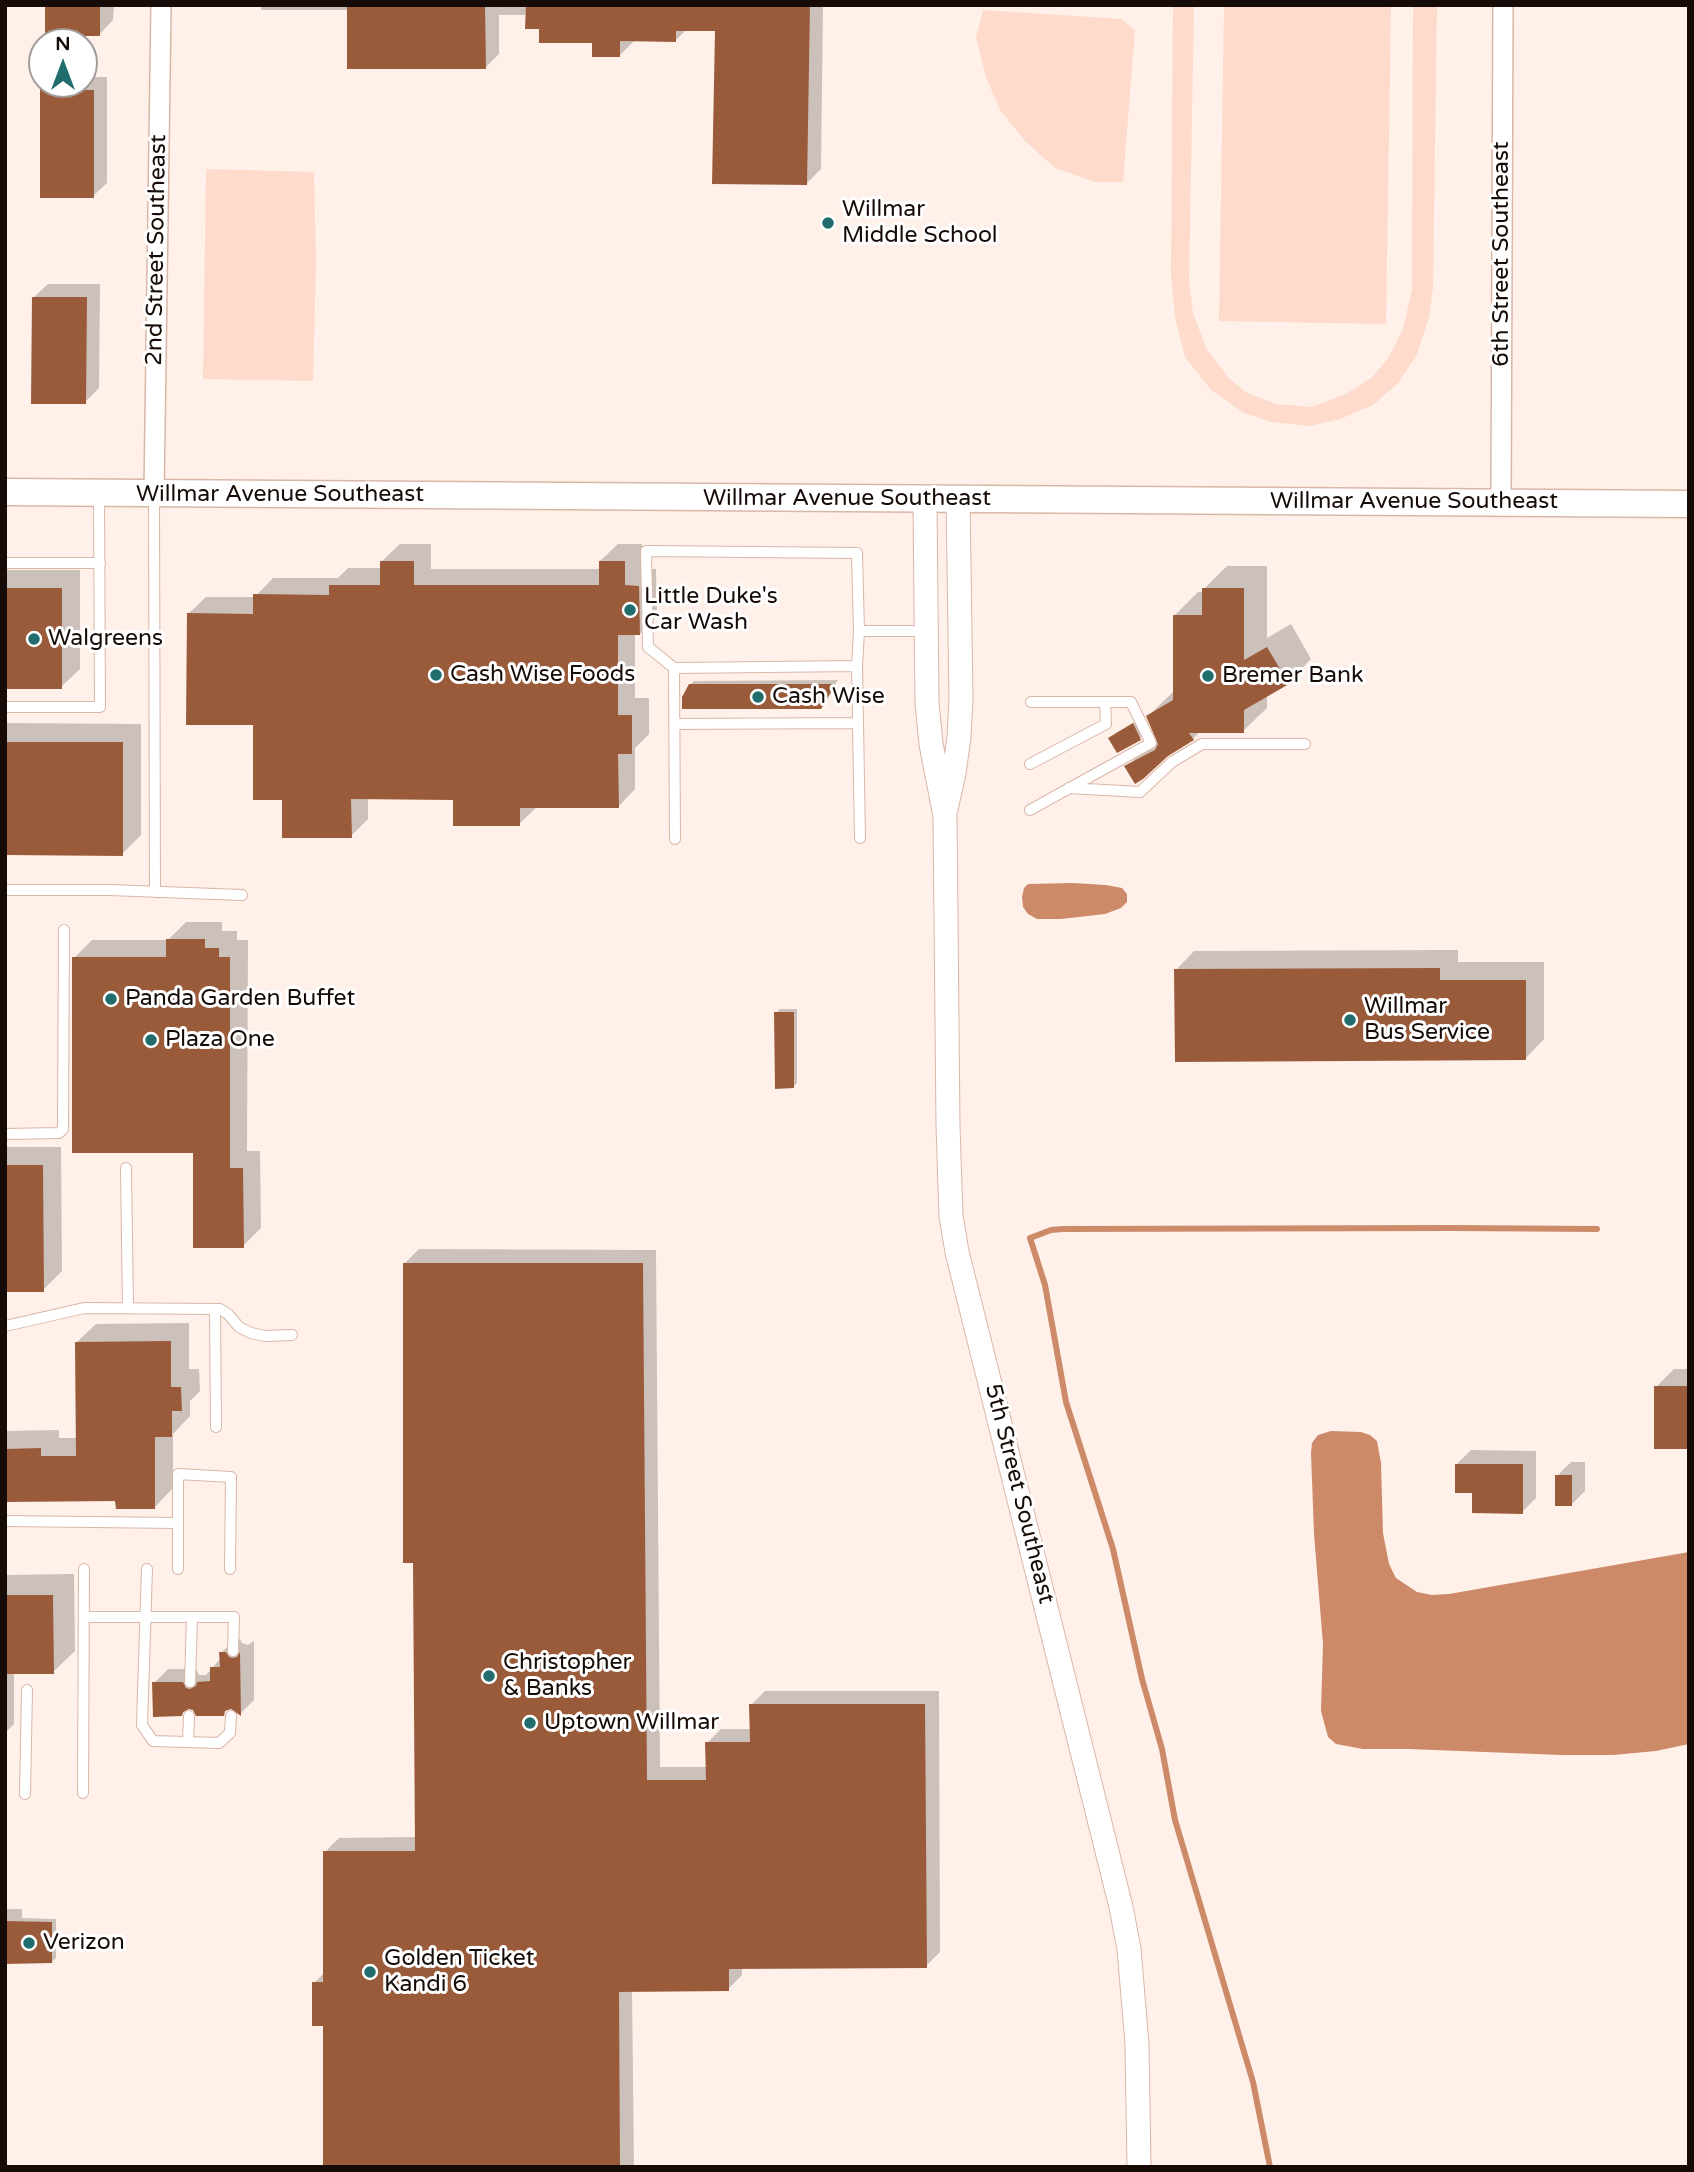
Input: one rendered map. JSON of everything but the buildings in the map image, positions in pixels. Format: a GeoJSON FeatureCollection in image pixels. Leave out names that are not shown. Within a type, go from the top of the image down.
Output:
{"type":"FeatureCollection","features":[{"type":"Feature","properties":{"kind":"main road","name":"Willmar Avenue Southeast"},"geometry":{"type":"LineString","coordinates":[[5,492],[1689,504]]}},
{"type":"Feature","properties":{"kind":"street","name":"2nd Street Southeast"},"geometry":{"type":"LineString","coordinates":[[154,494],[161,5]]}},
{"type":"Feature","properties":{"kind":"street","name":"6th Street Southeast"},"geometry":{"type":"LineString","coordinates":[[1501,502],[1503,5]]}},
{"type":"Feature","properties":{"kind":"street","name":"5th Street Southeast"},"geometry":{"type":"LineString","coordinates":[[925,500],[928,703],[931,744],[945,816],[951,1216],[957,1252],[1121,1907],[1129,1949],[1136,2018],[1139,2167]]}},
{"type":"Feature","properties":{"kind":"street","name":"5th Street Southeast"},"geometry":{"type":"LineString","coordinates":[[945,816],[954,773],[961,700],[958,500]]}},
{"type":"Feature","properties":{"kind":"lane"},"geometry":{"type":"LineString","coordinates":[[5,707],[100,707],[99,494]]}},
{"type":"Feature","properties":{"kind":"lane"},"geometry":{"type":"LineString","coordinates":[[154,494],[155,892]]}},
{"type":"Feature","properties":{"kind":"lane"},"geometry":{"type":"LineString","coordinates":[[858,666],[674,668],[648,647],[646,551],[858,553],[860,838]]}},
{"type":"Feature","properties":{"kind":"lane"},"geometry":{"type":"LineString","coordinates":[[5,563],[100,563]]}},
{"type":"Feature","properties":{"kind":"lane"},"geometry":{"type":"LineString","coordinates":[[859,631],[927,631]]}},
{"type":"Feature","properties":{"kind":"lane"},"geometry":{"type":"LineString","coordinates":[[674,668],[675,839]]}},
{"type":"Feature","properties":{"kind":"lane"},"geometry":{"type":"LineString","coordinates":[[1030,810],[1151,743],[1131,702],[1031,702]]}},
{"type":"Feature","properties":{"kind":"lane"},"geometry":{"type":"LineString","coordinates":[[1030,764],[1106,724],[1105,702]]}},
{"type":"Feature","properties":{"kind":"lane"},"geometry":{"type":"LineString","coordinates":[[674,724],[858,723]]}},
{"type":"Feature","properties":{"kind":"lane"},"geometry":{"type":"LineString","coordinates":[[1069,788],[1140,792],[1172,762],[1202,744],[1305,744]]}},
{"type":"Feature","properties":{"kind":"lane"},"geometry":{"type":"LineString","coordinates":[[5,890],[242,895]]}},
{"type":"Feature","properties":{"kind":"lane"},"geometry":{"type":"LineString","coordinates":[[5,1134],[52,1134],[63,1129],[64,930]]}},
{"type":"Feature","properties":{"kind":"lane"},"geometry":{"type":"LineString","coordinates":[[126,1167],[128,1308]]}},
{"type":"Feature","properties":{"kind":"lane"},"geometry":{"type":"LineString","coordinates":[[5,1326],[83,1308],[220,1309],[239,1327],[251,1333],[265,1336],[292,1335]]}},
{"type":"Feature","properties":{"kind":"lane"},"geometry":{"type":"LineString","coordinates":[[215,1309],[216,1427]]}},
{"type":"Feature","properties":{"kind":"lane"},"geometry":{"type":"LineString","coordinates":[[178,1569],[178,1474],[231,1476],[230,1569]]}},
{"type":"Feature","properties":{"kind":"lane"},"geometry":{"type":"LineString","coordinates":[[5,1521],[178,1523]]}},
{"type":"Feature","properties":{"kind":"lane"},"geometry":{"type":"LineString","coordinates":[[83,1793],[84,1569]]}},
{"type":"Feature","properties":{"kind":"lane"},"geometry":{"type":"LineString","coordinates":[[147,1569],[142,1725],[153,1741],[219,1743],[230,1733],[231,1716]]}},
{"type":"Feature","properties":{"kind":"lane"},"geometry":{"type":"LineString","coordinates":[[84,1617],[234,1617],[233,1651]]}},
{"type":"Feature","properties":{"kind":"lane"},"geometry":{"type":"LineString","coordinates":[[190,1682],[192,1617]]}},
{"type":"Feature","properties":{"kind":"lane"},"geometry":{"type":"LineString","coordinates":[[25,1794],[27,1690]]}},
{"type":"Feature","properties":{"kind":"lane"},"geometry":{"type":"LineString","coordinates":[[188,1741],[189,1716]]}},
{"type":"Feature","properties":{"kind":"shaded area"},"geometry":{"type":"Polygon","coordinates":[[[1173,5],[1194,5],[1189,279],[1193,313],[1206,348],[1228,377],[1245,392],[1276,404],[1312,407],[1346,394],[1371,378],[1388,359],[1403,329],[1412,289],[1413,5],[1437,5],[1433,288],[1429,317],[1417,354],[1399,382],[1373,405],[1340,419],[1310,426],[1272,422],[1244,413],[1211,390],[1185,357],[1175,317],[1171,275],[1173,5]]]}},
{"type":"Feature","properties":{"kind":"shaded area"},"geometry":{"type":"Polygon","coordinates":[[[1224,5],[1391,5],[1386,324],[1219,321],[1224,5]]]}},
{"type":"Feature","properties":{"kind":"shaded area"},"geometry":{"type":"Polygon","coordinates":[[[983,10],[1121,19],[1135,30],[1123,182],[1095,182],[1055,168],[1025,141],[1000,110],[986,77],[976,38],[983,10]]]}},
{"type":"Feature","properties":{"kind":"shaded area"},"geometry":{"type":"Polygon","coordinates":[[[206,169],[314,172],[316,263],[313,381],[203,379],[206,169]]]}},
{"type":"Feature","properties":{"kind":"shaded area"},"geometry":{"type":"Polygon","coordinates":[[[1073,883],[1122,888],[1127,894],[1127,902],[1121,908],[1105,914],[1061,919],[1037,919],[1023,907],[1022,897],[1028,884],[1073,883]]]}},
{"type":"Feature","properties":{"kind":"shaded area"},"geometry":{"type":"Polygon","coordinates":[[[1331,1431],[1361,1432],[1377,1441],[1381,1463],[1383,1533],[1389,1564],[1396,1578],[1417,1592],[1449,1594],[1689,1552],[1689,1744],[1656,1751],[1613,1755],[1561,1755],[1363,1749],[1336,1744],[1328,1737],[1321,1711],[1323,1644],[1311,1453],[1312,1443],[1318,1435],[1331,1431]]]}},
{"type":"Feature","properties":{"kind":"waterway"},"geometry":{"type":"LineString","coordinates":[[1270,2167],[1253,2082],[1175,1820],[1162,1749],[1142,1679],[1113,1549],[1066,1402],[1045,1285],[1030,1238],[1051,1230],[1063,1229],[1597,1229]]}},
{"type":"Feature","properties":{"kind":"place","name":"Willmar Middle School"},"geometry":{"type":"Point","coordinates":[828,223]}},
{"type":"Feature","properties":{"kind":"place","name":"Little Duke's Car Wash"},"geometry":{"type":"Point","coordinates":[630,610]}},
{"type":"Feature","properties":{"kind":"place","name":"Walgreens"},"geometry":{"type":"Point","coordinates":[34,639]}},
{"type":"Feature","properties":{"kind":"place","name":"Cash Wise Foods"},"geometry":{"type":"Point","coordinates":[436,675]}},
{"type":"Feature","properties":{"kind":"place","name":"Bremer Bank"},"geometry":{"type":"Point","coordinates":[1208,676]}},
{"type":"Feature","properties":{"kind":"place","name":"Cash Wise"},"geometry":{"type":"Point","coordinates":[758,697]}},
{"type":"Feature","properties":{"kind":"place","name":"Panda Garden Buffet"},"geometry":{"type":"Point","coordinates":[111,999]}},
{"type":"Feature","properties":{"kind":"place","name":"Willmar Bus Service"},"geometry":{"type":"Point","coordinates":[1350,1020]}},
{"type":"Feature","properties":{"kind":"place","name":"Plaza One"},"geometry":{"type":"Point","coordinates":[151,1040]}},
{"type":"Feature","properties":{"kind":"place","name":"Christopher & Banks"},"geometry":{"type":"Point","coordinates":[489,1676]}},
{"type":"Feature","properties":{"kind":"place","name":"Uptown Willmar"},"geometry":{"type":"Point","coordinates":[530,1723]}},
{"type":"Feature","properties":{"kind":"place","name":"Verizon"},"geometry":{"type":"Point","coordinates":[29,1943]}},
{"type":"Feature","properties":{"kind":"place","name":"Golden Ticket Kandi 6"},"geometry":{"type":"Point","coordinates":[370,1972]}}]}
